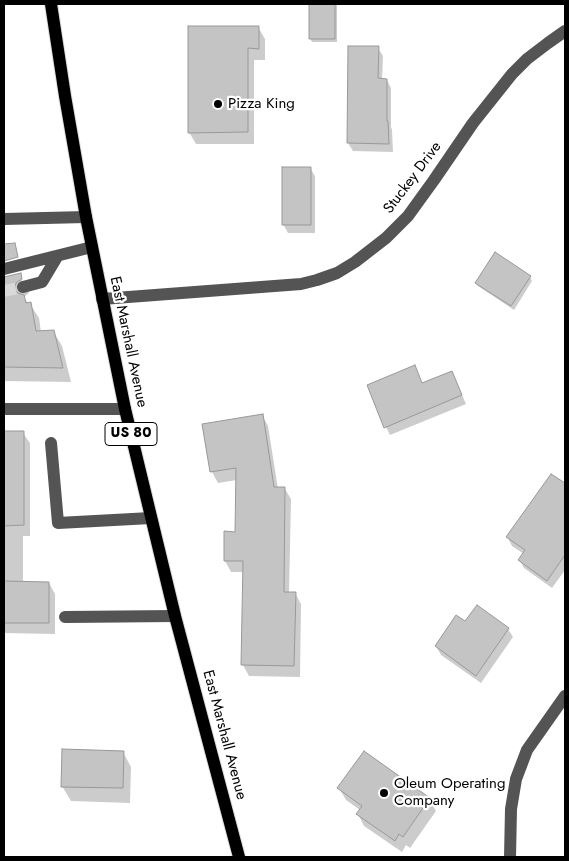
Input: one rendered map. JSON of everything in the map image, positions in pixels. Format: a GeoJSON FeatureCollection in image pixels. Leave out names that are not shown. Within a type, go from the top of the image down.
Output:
{"type":"FeatureCollection","features":[{"type":"Feature","properties":{"kind":"main road","name":"East Marshall Avenue"},"geometry":{"type":"LineString","coordinates":[[51,4],[86,218],[125,409],[175,616],[239,857]]}},
{"type":"Feature","properties":{"kind":"street","name":"Stuckey Drive"},"geometry":{"type":"LineString","coordinates":[[102,299],[301,284],[330,275],[355,262],[386,238],[408,216],[474,123],[512,74],[548,42],[565,31]]}},
{"type":"Feature","properties":{"kind":"street"},"geometry":{"type":"LineString","coordinates":[[4,219],[86,218]]}},
{"type":"Feature","properties":{"kind":"street"},"geometry":{"type":"LineString","coordinates":[[4,269],[92,247]]}},
{"type":"Feature","properties":{"kind":"street"},"geometry":{"type":"LineString","coordinates":[[23,287],[42,282],[57,257]]}},
{"type":"Feature","properties":{"kind":"street"},"geometry":{"type":"LineString","coordinates":[[4,409],[125,409]]}},
{"type":"Feature","properties":{"kind":"street"},"geometry":{"type":"LineString","coordinates":[[51,443],[58,523],[151,518]]}},
{"type":"Feature","properties":{"kind":"street"},"geometry":{"type":"LineString","coordinates":[[65,617],[175,616]]}},
{"type":"Feature","properties":{"kind":"street"},"geometry":{"type":"LineString","coordinates":[[510,857],[510,808],[516,778],[527,750],[565,696]]}},
{"type":"Feature","properties":{"kind":"building"},"geometry":{"type":"Polygon","coordinates":[[[309,4],[335,4],[335,39],[309,39],[309,4]]]}},
{"type":"Feature","properties":{"kind":"building","name":"Pizza King"},"geometry":{"type":"Polygon","coordinates":[[[188,26],[259,26],[259,49],[248,48],[248,132],[188,133],[188,26]]]}},
{"type":"Feature","properties":{"kind":"building"},"geometry":{"type":"Polygon","coordinates":[[[348,46],[379,46],[378,78],[387,79],[389,144],[347,143],[348,46]]]}},
{"type":"Feature","properties":{"kind":"building"},"geometry":{"type":"Polygon","coordinates":[[[282,167],[311,167],[311,225],[282,225],[282,167]]]}},
{"type":"Feature","properties":{"kind":"building"},"geometry":{"type":"Polygon","coordinates":[[[15,243],[18,257],[4,261],[4,244],[15,243]]]}},
{"type":"Feature","properties":{"kind":"building"},"geometry":{"type":"Polygon","coordinates":[[[495,252],[531,276],[511,306],[475,283],[495,252]]]}},
{"type":"Feature","properties":{"kind":"building"},"geometry":{"type":"Polygon","coordinates":[[[21,273],[22,279],[15,285],[15,290],[24,295],[26,303],[31,302],[36,331],[54,330],[63,368],[4,367],[4,277],[21,273]]]}},
{"type":"Feature","properties":{"kind":"building"},"geometry":{"type":"Polygon","coordinates":[[[415,365],[422,383],[452,371],[462,395],[384,428],[367,385],[415,365]]]}},
{"type":"Feature","properties":{"kind":"building"},"geometry":{"type":"Polygon","coordinates":[[[263,414],[274,487],[285,487],[284,592],[296,592],[294,666],[241,665],[243,561],[224,561],[224,531],[235,532],[236,468],[210,472],[202,424],[263,414]]]}},
{"type":"Feature","properties":{"kind":"building"},"geometry":{"type":"Polygon","coordinates":[[[4,431],[24,431],[24,525],[4,526],[4,431]]]}},
{"type":"Feature","properties":{"kind":"building"},"geometry":{"type":"Polygon","coordinates":[[[551,474],[565,483],[565,555],[547,581],[518,560],[525,550],[506,537],[551,474]]]}},
{"type":"Feature","properties":{"kind":"building"},"geometry":{"type":"Polygon","coordinates":[[[4,581],[49,582],[49,623],[4,623],[4,581]]]}},
{"type":"Feature","properties":{"kind":"building"},"geometry":{"type":"Polygon","coordinates":[[[477,605],[509,628],[476,676],[435,646],[456,615],[465,621],[477,605]]]}},
{"type":"Feature","properties":{"kind":"building"},"geometry":{"type":"Polygon","coordinates":[[[62,749],[124,751],[123,788],[61,787],[62,749]]]}},
{"type":"Feature","properties":{"kind":"building","name":"Oleum Operating Company"},"geometry":{"type":"Polygon","coordinates":[[[364,751],[430,798],[403,837],[399,834],[395,841],[356,814],[362,806],[337,788],[364,751]]]}},
{"type":"Feature","properties":{"kind":"tunnel"},"geometry":{"type":"LineString","coordinates":[[4,291],[23,287]]}},
{"type":"Feature","properties":{"kind":"place","name":"Pizza King"},"geometry":{"type":"Point","coordinates":[218,104]}},
{"type":"Feature","properties":{"kind":"place","name":"Oleum Operating Company"},"geometry":{"type":"Point","coordinates":[384,793]}}]}
